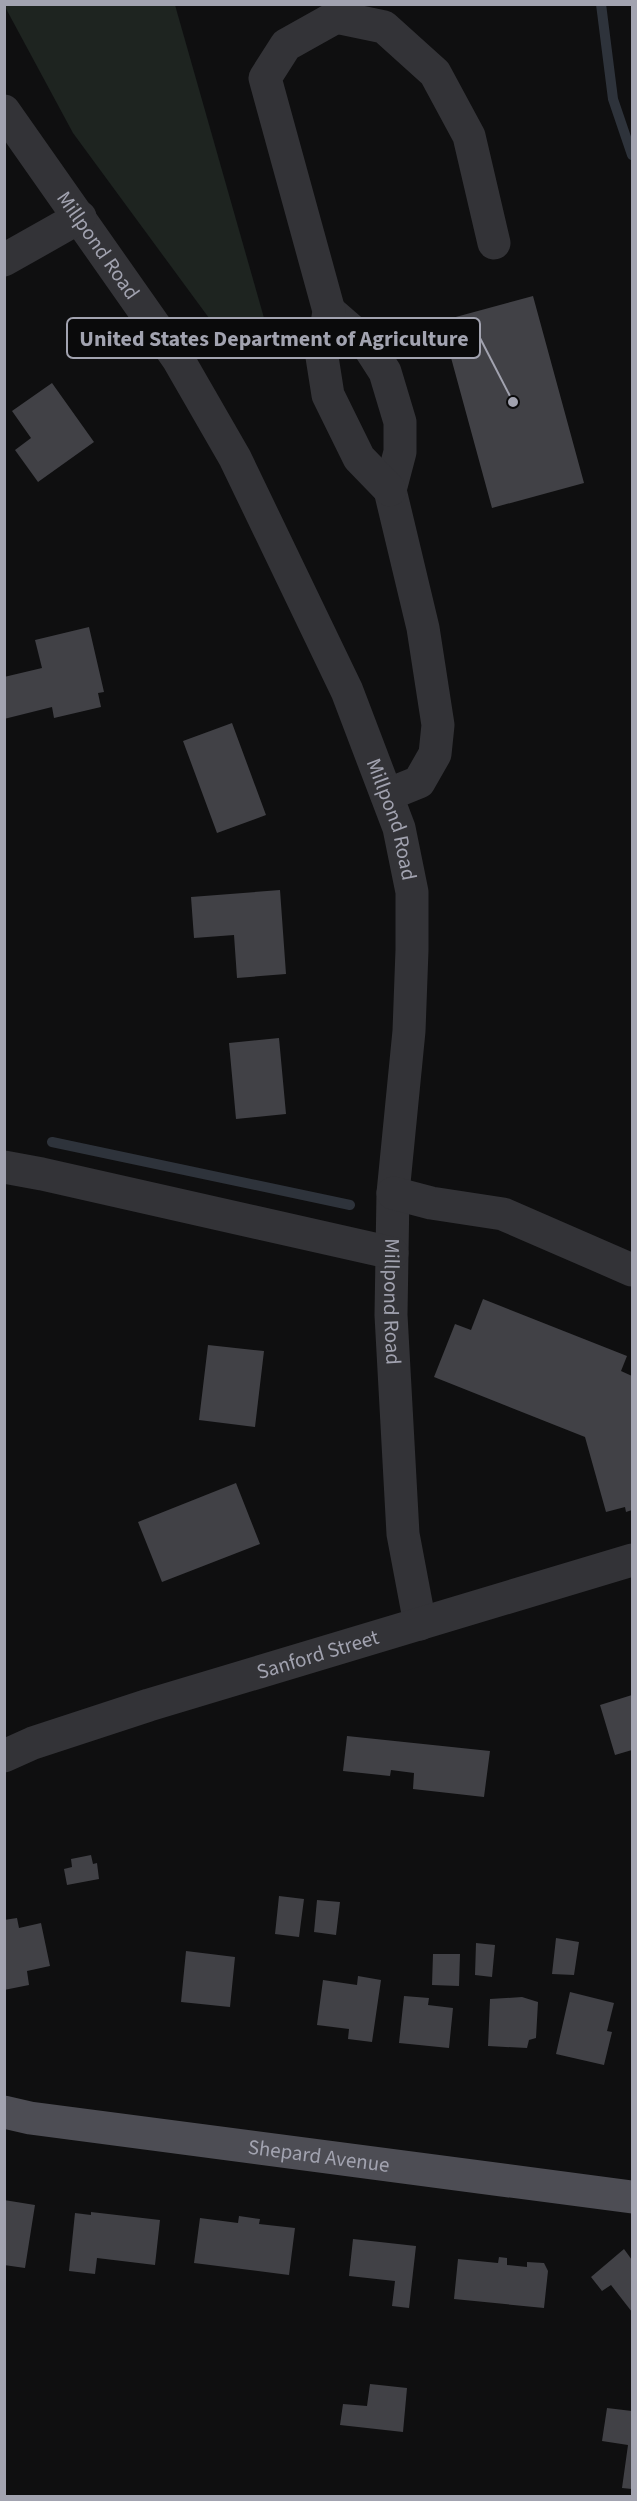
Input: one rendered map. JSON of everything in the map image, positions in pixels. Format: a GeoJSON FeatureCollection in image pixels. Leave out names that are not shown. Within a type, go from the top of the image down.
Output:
{"type":"FeatureCollection","features":[{"type":"Feature","properties":{"kind":"main road","name":"Shepard Avenue"},"geometry":{"type":"LineString","coordinates":[[4,2112],[30,2118],[633,2197]]}},
{"type":"Feature","properties":{"kind":"street"},"geometry":{"type":"LineString","coordinates":[[390,490],[359,458],[328,394],[322,357],[329,311],[265,78],[286,45],[336,17],[384,27],[435,73],[469,136],[494,243]]}},
{"type":"Feature","properties":{"kind":"street","name":"Millpond Road"},"geometry":{"type":"LineString","coordinates":[[4,111],[178,359],[235,458],[347,691],[399,828],[412,892],[409,1031],[393,1193],[391,1316],[403,1534],[420,1624]]}},
{"type":"Feature","properties":{"kind":"street"},"geometry":{"type":"LineString","coordinates":[[4,260],[80,217]]}},
{"type":"Feature","properties":{"kind":"street"},"geometry":{"type":"LineString","coordinates":[[329,311],[367,344],[385,372],[400,422],[400,452],[390,490],[423,628],[438,725],[435,754],[419,782],[387,795]]}},
{"type":"Feature","properties":{"kind":"street"},"geometry":{"type":"LineString","coordinates":[[4,1167],[42,1173],[392,1253]]}},
{"type":"Feature","properties":{"kind":"street"},"geometry":{"type":"LineString","coordinates":[[393,1193],[431,1203],[503,1215],[633,1270]]}},
{"type":"Feature","properties":{"kind":"street","name":"Sanford Street"},"geometry":{"type":"LineString","coordinates":[[4,1756],[33,1743],[149,1705],[633,1560]]}},
{"type":"Feature","properties":{"kind":"shaded area"},"geometry":{"type":"Polygon","coordinates":[[[4,5],[175,5],[264,318],[220,333],[73,133],[4,5]]]}},
{"type":"Feature","properties":{"kind":"building"},"geometry":{"type":"Polygon","coordinates":[[[533,296],[584,483],[492,508],[441,321],[533,296]]]}},
{"type":"Feature","properties":{"kind":"building"},"geometry":{"type":"Polygon","coordinates":[[[52,383],[94,442],[38,482],[15,450],[31,438],[12,411],[52,383]]]}},
{"type":"Feature","properties":{"kind":"building"},"geometry":{"type":"Polygon","coordinates":[[[89,627],[104,692],[98,693],[101,707],[54,718],[52,707],[4,719],[4,677],[42,668],[35,640],[89,627]]]}},
{"type":"Feature","properties":{"kind":"building"},"geometry":{"type":"Polygon","coordinates":[[[232,723],[266,815],[217,833],[183,741],[232,723]]]}},
{"type":"Feature","properties":{"kind":"building"},"geometry":{"type":"Polygon","coordinates":[[[280,890],[286,974],[237,978],[234,935],[194,938],[191,897],[280,890]]]}},
{"type":"Feature","properties":{"kind":"building"},"geometry":{"type":"Polygon","coordinates":[[[279,1038],[286,1114],[236,1119],[229,1043],[279,1038]]]}},
{"type":"Feature","properties":{"kind":"building"},"geometry":{"type":"Polygon","coordinates":[[[483,1299],[627,1356],[621,1371],[632,1376],[632,1510],[626,1512],[625,1507],[606,1512],[585,1437],[434,1377],[455,1324],[471,1330],[483,1299]]]}},
{"type":"Feature","properties":{"kind":"building"},"geometry":{"type":"Polygon","coordinates":[[[208,1345],[264,1351],[255,1427],[199,1420],[208,1345]]]}},
{"type":"Feature","properties":{"kind":"building"},"geometry":{"type":"Polygon","coordinates":[[[236,1483],[260,1544],[162,1582],[138,1522],[236,1483]]]}},
{"type":"Feature","properties":{"kind":"building"},"geometry":{"type":"Polygon","coordinates":[[[632,1695],[632,1750],[615,1755],[600,1705],[632,1695]]]}},
{"type":"Feature","properties":{"kind":"building"},"geometry":{"type":"Polygon","coordinates":[[[347,1736],[490,1751],[484,1797],[413,1789],[414,1773],[391,1770],[390,1776],[343,1771],[347,1736]]]}},
{"type":"Feature","properties":{"kind":"building"},"geometry":{"type":"Polygon","coordinates":[[[91,1855],[93,1864],[97,1863],[99,1879],[67,1885],[64,1869],[72,1867],[71,1859],[91,1855]]]}},
{"type":"Feature","properties":{"kind":"building"},"geometry":{"type":"Polygon","coordinates":[[[279,1896],[304,1899],[299,1937],[275,1934],[279,1896]]]}},
{"type":"Feature","properties":{"kind":"building"},"geometry":{"type":"Polygon","coordinates":[[[317,1900],[340,1902],[336,1935],[314,1932],[317,1900]]]}},
{"type":"Feature","properties":{"kind":"building"},"geometry":{"type":"Polygon","coordinates":[[[17,1918],[19,1928],[41,1923],[50,1966],[27,1971],[29,1985],[4,1990],[4,1920],[17,1918]]]}},
{"type":"Feature","properties":{"kind":"building"},"geometry":{"type":"Polygon","coordinates":[[[556,1938],[579,1942],[574,1975],[552,1974],[556,1938]]]}},
{"type":"Feature","properties":{"kind":"building"},"geometry":{"type":"Polygon","coordinates":[[[476,1943],[495,1945],[492,1977],[475,1975],[476,1943]]]}},
{"type":"Feature","properties":{"kind":"building"},"geometry":{"type":"Polygon","coordinates":[[[186,1951],[235,1957],[230,2007],[181,2002],[186,1951]]]}},
{"type":"Feature","properties":{"kind":"building"},"geometry":{"type":"Polygon","coordinates":[[[433,1954],[460,1954],[459,1986],[432,1985],[433,1954]]]}},
{"type":"Feature","properties":{"kind":"building"},"geometry":{"type":"Polygon","coordinates":[[[358,1976],[381,1980],[372,2042],[348,2039],[349,2029],[317,2025],[323,1980],[357,1985],[358,1976]]]}},
{"type":"Feature","properties":{"kind":"building"},"geometry":{"type":"Polygon","coordinates":[[[570,1992],[614,2003],[607,2031],[612,2032],[604,2065],[556,2054],[570,1992]]]}},
{"type":"Feature","properties":{"kind":"building"},"geometry":{"type":"Polygon","coordinates":[[[404,1996],[429,1998],[428,2005],[453,2008],[449,2048],[399,2043],[404,1996]]]}},
{"type":"Feature","properties":{"kind":"building"},"geometry":{"type":"Polygon","coordinates":[[[522,1997],[538,2002],[536,2038],[529,2040],[527,2048],[488,2046],[490,1999],[522,1997]]]}},
{"type":"Feature","properties":{"kind":"building"},"geometry":{"type":"Polygon","coordinates":[[[4,2200],[35,2205],[25,2268],[4,2265],[4,2200]]]}},
{"type":"Feature","properties":{"kind":"building"},"geometry":{"type":"Polygon","coordinates":[[[91,2212],[160,2220],[155,2265],[97,2258],[95,2274],[69,2271],[75,2213],[91,2215],[91,2212]]]}},
{"type":"Feature","properties":{"kind":"building"},"geometry":{"type":"Polygon","coordinates":[[[239,2216],[260,2219],[259,2224],[295,2228],[289,2275],[194,2263],[200,2218],[238,2223],[239,2216]]]}},
{"type":"Feature","properties":{"kind":"building"},"geometry":{"type":"Polygon","coordinates":[[[353,2239],[416,2246],[409,2308],[392,2306],[395,2281],[349,2276],[353,2239]]]}},
{"type":"Feature","properties":{"kind":"building"},"geometry":{"type":"Polygon","coordinates":[[[624,2249],[632,2260],[632,2312],[611,2285],[602,2291],[591,2277],[624,2249]]]}},
{"type":"Feature","properties":{"kind":"building"},"geometry":{"type":"Polygon","coordinates":[[[499,2257],[507,2258],[507,2265],[527,2267],[527,2262],[544,2263],[548,2271],[544,2308],[454,2299],[458,2259],[498,2263],[499,2257]]]}},
{"type":"Feature","properties":{"kind":"building"},"geometry":{"type":"Polygon","coordinates":[[[370,2384],[407,2388],[403,2432],[340,2425],[343,2404],[367,2406],[370,2384]]]}},
{"type":"Feature","properties":{"kind":"building"},"geometry":{"type":"Polygon","coordinates":[[[607,2408],[632,2411],[632,2489],[622,2488],[628,2445],[602,2441],[607,2408]]]}},
{"type":"Feature","properties":{"kind":"waterway"},"geometry":{"type":"LineString","coordinates":[[601,4],[613,99],[632,155]]}},
{"type":"Feature","properties":{"kind":"waterway"},"geometry":{"type":"LineString","coordinates":[[52,1142],[350,1205]]}},
{"type":"Feature","properties":{"kind":"place","name":"United States Department of Agriculture"},"geometry":{"type":"Point","coordinates":[513,402]}}]}
